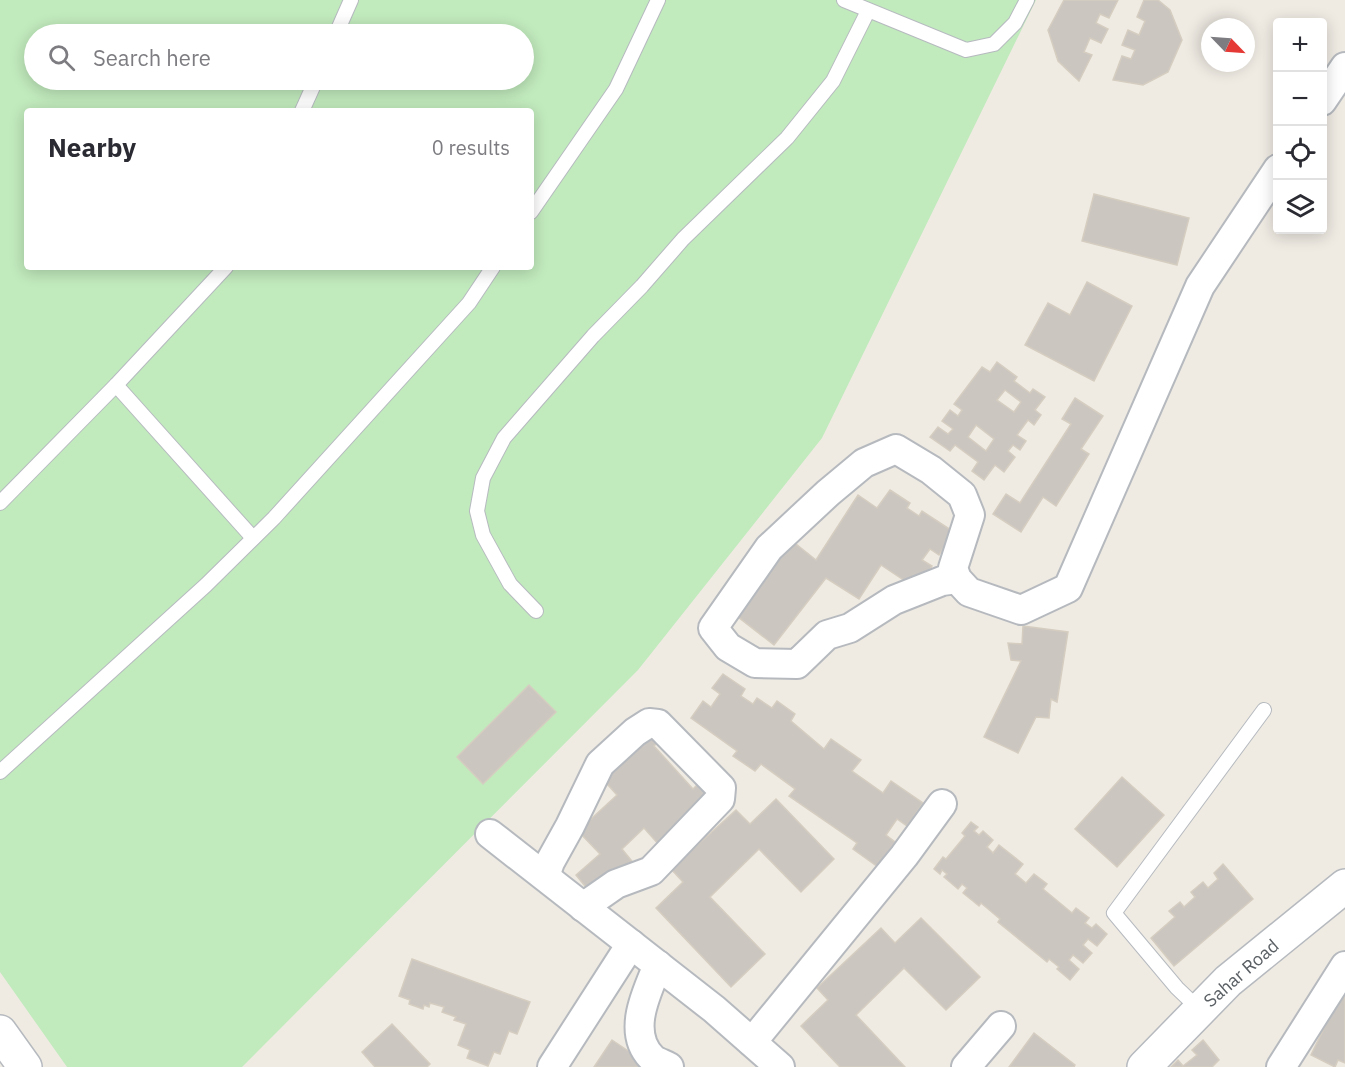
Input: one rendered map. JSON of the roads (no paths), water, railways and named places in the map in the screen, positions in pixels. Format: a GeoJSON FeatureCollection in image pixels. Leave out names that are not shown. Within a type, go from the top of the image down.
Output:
{"type":"FeatureCollection","features":[{"type":"Feature","properties":{"kind":"street"},"geometry":{"type":"LineString","coordinates":[[1327,95],[1345,67]]}},
{"type":"Feature","properties":{"kind":"street"},"geometry":{"type":"LineString","coordinates":[[957,579],[942,581],[894,600],[850,628],[827,635],[797,664],[755,663],[728,647],[713,628],[769,548],[864,463],[896,449],[931,470],[962,495],[970,515],[953,568],[957,579],[969,592],[1021,610],[1068,588],[1200,286],[1273,176]]}},
{"type":"Feature","properties":{"kind":"street"},"geometry":{"type":"LineString","coordinates":[[545,876],[600,764],[634,732],[649,723],[658,724],[721,788],[720,799],[651,871],[616,884],[583,907]]}},
{"type":"Feature","properties":{"kind":"street"},"geometry":{"type":"LineString","coordinates":[[490,834],[714,1009],[766,1059],[942,804]]}},
{"type":"Feature","properties":{"kind":"street","name":"Sahar Road"},"geometry":{"type":"LineString","coordinates":[[1144,1067],[1228,981],[1340,897]]}},
{"type":"Feature","properties":{"kind":"street"},"geometry":{"type":"LineString","coordinates":[[552,1067],[631,944]]}},
{"type":"Feature","properties":{"kind":"street"},"geometry":{"type":"LineString","coordinates":[[658,965],[640,1011],[640,1029],[643,1042],[652,1058],[669,1067]]}},
{"type":"Feature","properties":{"kind":"street"},"geometry":{"type":"LineString","coordinates":[[1281,1067],[1345,966]]}},
{"type":"Feature","properties":{"kind":"street"},"geometry":{"type":"LineString","coordinates":[[966,1067],[1001,1026]]}},
{"type":"Feature","properties":{"kind":"street"},"geometry":{"type":"LineString","coordinates":[[0,1032],[25,1067]]}},
{"type":"Feature","properties":{"kind":"lane"},"geometry":{"type":"LineString","coordinates":[[340,24],[351,0]]}},
{"type":"Feature","properties":{"kind":"lane"},"geometry":{"type":"LineString","coordinates":[[534,208],[616,89],[658,0]]}},
{"type":"Feature","properties":{"kind":"lane"},"geometry":{"type":"LineString","coordinates":[[844,0],[966,50],[994,44],[1016,23],[1027,0]]}},
{"type":"Feature","properties":{"kind":"lane"},"geometry":{"type":"LineString","coordinates":[[536,611],[510,584],[483,535],[477,511],[483,478],[504,438],[682,239],[787,138],[833,81],[868,11]]}},
{"type":"Feature","properties":{"kind":"lane"},"geometry":{"type":"LineString","coordinates":[[303,108],[311,90]]}},
{"type":"Feature","properties":{"kind":"lane"},"geometry":{"type":"LineString","coordinates":[[0,503],[116,385],[223,270]]}},
{"type":"Feature","properties":{"kind":"lane"},"geometry":{"type":"LineString","coordinates":[[0,772],[206,585],[274,518],[469,303],[491,270]]}},
{"type":"Feature","properties":{"kind":"lane"},"geometry":{"type":"LineString","coordinates":[[116,385],[253,538]]}},
{"type":"Feature","properties":{"kind":"lane"},"geometry":{"type":"LineString","coordinates":[[1200,1010],[1177,988],[1114,913],[1264,710]]}}]}
